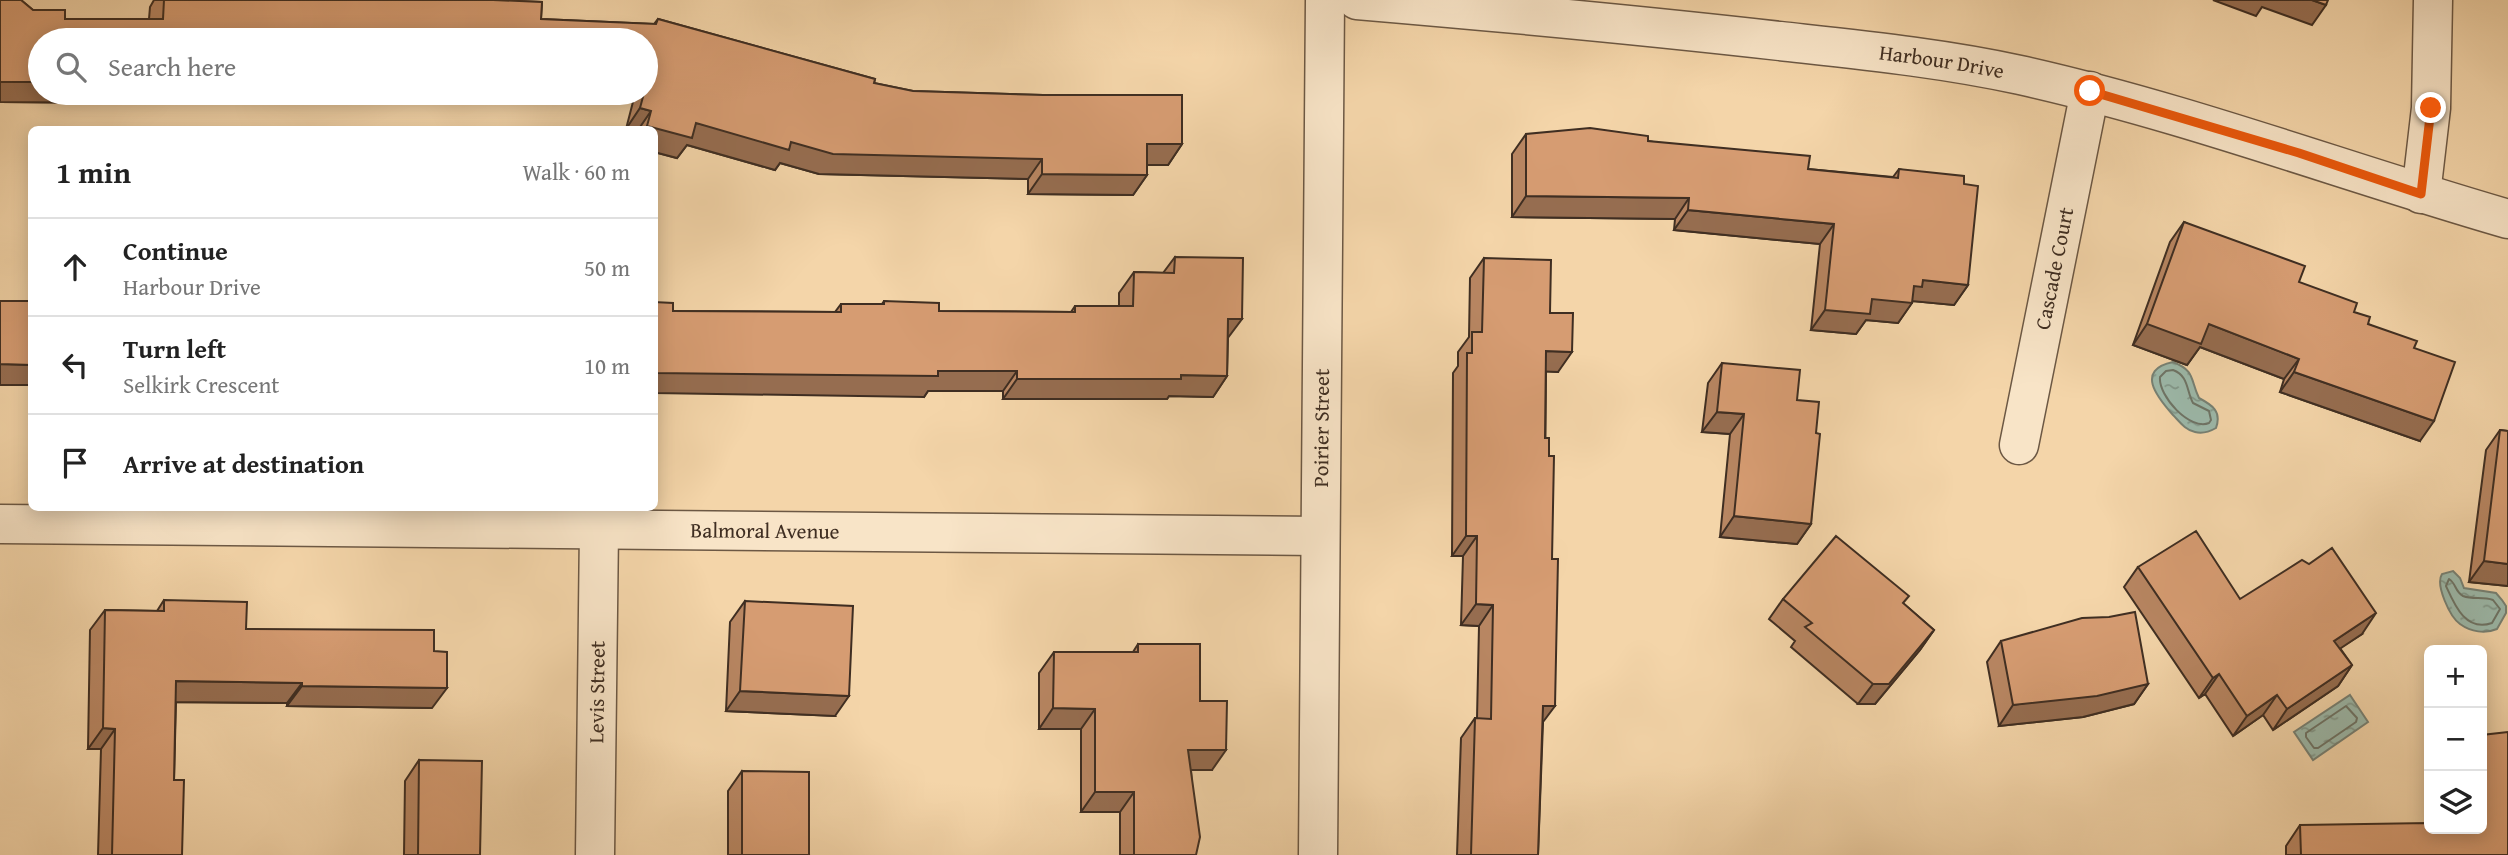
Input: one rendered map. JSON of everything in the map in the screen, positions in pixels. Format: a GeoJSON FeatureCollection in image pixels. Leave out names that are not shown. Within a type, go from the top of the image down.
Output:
{"type":"FeatureCollection","features":[{"type":"Feature","properties":{"kind":"street","name":"Poirier Street"},"geometry":{"type":"LineString","coordinates":[[1318,855],[1325,0]]}},
{"type":"Feature","properties":{"kind":"street","name":"Harbour Drive"},"geometry":{"type":"LineString","coordinates":[[1357,0],[1646,25],[1909,56],[2017,74],[2090,91],[2508,219]]}},
{"type":"Feature","properties":{"kind":"street"},"geometry":{"type":"LineString","coordinates":[[2421,194],[2431,108],[2432,0]]}},
{"type":"Feature","properties":{"kind":"street","name":"Cascade Court"},"geometry":{"type":"LineString","coordinates":[[2019,445],[2090,91]]}},
{"type":"Feature","properties":{"kind":"street","name":"Balmoral Avenue"},"geometry":{"type":"LineString","coordinates":[[0,524],[1320,536]]}},
{"type":"Feature","properties":{"kind":"street","name":"Levis Street"},"geometry":{"type":"LineString","coordinates":[[595,855],[599,529]]}},
{"type":"Feature","properties":{"kind":"water"},"geometry":{"type":"Polygon","coordinates":[[[2173,362],[2186,369],[2199,398],[2215,409],[2218,417],[2216,428],[2203,433],[2188,429],[2161,400],[2152,378],[2161,366],[2173,362]]]}},
{"type":"Feature","properties":{"kind":"water"},"geometry":{"type":"Polygon","coordinates":[[[2453,571],[2464,588],[2496,593],[2502,600],[2506,613],[2497,629],[2483,632],[2473,630],[2456,620],[2448,608],[2440,585],[2442,574],[2453,571]]]}},
{"type":"Feature","properties":{"kind":"water"},"geometry":{"type":"Polygon","coordinates":[[[2350,695],[2368,722],[2313,760],[2294,732],[2350,695]]]}},
{"type":"Feature","properties":{"kind":"building"},"geometry":{"type":"Polygon","coordinates":[[[0,0],[21,0],[33,10],[65,10],[65,19],[163,19],[164,0],[542,2],[541,19],[656,24],[658,19],[875,79],[874,83],[913,91],[1182,95],[1182,144],[1147,144],[1147,175],[1042,174],[1042,159],[833,154],[791,142],[789,150],[696,123],[692,138],[658,129],[658,126],[647,126],[651,111],[640,108],[641,105],[658,105],[658,28],[28,28],[28,82],[0,82],[0,0]]]}},
{"type":"Feature","properties":{"kind":"building"},"geometry":{"type":"Polygon","coordinates":[[[2312,0],[2328,0],[2326,5],[2312,0]]]}},
{"type":"Feature","properties":{"kind":"building"},"geometry":{"type":"Polygon","coordinates":[[[1590,128],[1648,136],[1648,141],[1810,156],[1808,169],[1898,178],[1899,169],[1964,176],[1964,184],[1978,186],[1968,285],[1923,280],[1922,287],[1914,286],[1912,303],[1872,299],[1870,314],[1825,310],[1834,224],[1688,210],[1689,198],[1526,196],[1526,134],[1590,128]]]}},
{"type":"Feature","properties":{"kind":"building"},"geometry":{"type":"Polygon","coordinates":[[[2184,222],[2305,266],[2299,282],[2357,303],[2354,312],[2370,317],[2368,324],[2417,341],[2414,348],[2455,362],[2434,421],[2294,372],[2299,359],[2209,324],[2201,344],[2147,324],[2184,222]]]}},
{"type":"Feature","properties":{"kind":"building"},"geometry":{"type":"Polygon","coordinates":[[[1175,257],[1243,258],[1242,319],[1228,319],[1227,376],[1181,375],[1181,379],[1017,379],[1017,371],[938,371],[938,376],[658,373],[658,302],[673,303],[673,311],[841,312],[841,304],[884,304],[884,301],[939,303],[939,311],[1075,312],[1075,306],[1133,306],[1134,272],[1174,273],[1175,257]]]}},
{"type":"Feature","properties":{"kind":"building"},"geometry":{"type":"Polygon","coordinates":[[[1484,258],[1551,260],[1550,313],[1573,313],[1572,352],[1546,351],[1545,438],[1549,438],[1549,456],[1554,456],[1552,559],[1558,559],[1555,706],[1543,706],[1538,855],[1471,855],[1475,718],[1491,719],[1493,605],[1476,604],[1477,536],[1466,536],[1467,353],[1472,353],[1472,332],[1482,332],[1484,258]]]}},
{"type":"Feature","properties":{"kind":"building"},"geometry":{"type":"Polygon","coordinates":[[[0,301],[28,301],[28,365],[0,364],[0,301]]]}},
{"type":"Feature","properties":{"kind":"building"},"geometry":{"type":"Polygon","coordinates":[[[1722,363],[1800,370],[1797,400],[1819,402],[1816,433],[1820,434],[1811,524],[1734,516],[1744,414],[1717,412],[1722,363]]]}},
{"type":"Feature","properties":{"kind":"building"},"geometry":{"type":"Polygon","coordinates":[[[2500,430],[2508,431],[2508,564],[2484,561],[2500,430]]]}},
{"type":"Feature","properties":{"kind":"building"},"geometry":{"type":"Polygon","coordinates":[[[2196,531],[2240,599],[2302,560],[2309,564],[2332,548],[2376,613],[2334,641],[2352,665],[2287,709],[2277,695],[2247,716],[2219,674],[2213,678],[2138,567],[2196,531]]]}},
{"type":"Feature","properties":{"kind":"building"},"geometry":{"type":"Polygon","coordinates":[[[1836,536],[1909,596],[1903,603],[1934,630],[1889,684],[1873,684],[1805,627],[1812,623],[1783,599],[1836,536]]]}},
{"type":"Feature","properties":{"kind":"building"},"geometry":{"type":"Polygon","coordinates":[[[164,600],[247,602],[246,629],[434,630],[434,651],[447,652],[447,688],[176,681],[174,780],[184,780],[182,855],[112,855],[115,729],[103,728],[105,610],[164,611],[164,600]]]}},
{"type":"Feature","properties":{"kind":"building"},"geometry":{"type":"Polygon","coordinates":[[[745,601],[853,606],[849,696],[740,691],[745,601]]]}},
{"type":"Feature","properties":{"kind":"building"},"geometry":{"type":"Polygon","coordinates":[[[2135,612],[2148,684],[2097,696],[2013,705],[2001,641],[2082,618],[2135,612]]]}},
{"type":"Feature","properties":{"kind":"building"},"geometry":{"type":"Polygon","coordinates":[[[1138,644],[1200,644],[1200,701],[1227,701],[1226,750],[1188,750],[1200,837],[1196,855],[1134,855],[1134,792],[1095,792],[1095,709],[1053,708],[1054,652],[1138,652],[1138,644]]]}},
{"type":"Feature","properties":{"kind":"building"},"geometry":{"type":"Polygon","coordinates":[[[2508,732],[2508,855],[2301,855],[2300,825],[2424,823],[2424,834],[2487,834],[2487,734],[2508,732]]]}},
{"type":"Feature","properties":{"kind":"building"},"geometry":{"type":"Polygon","coordinates":[[[419,760],[482,761],[480,855],[418,855],[419,760]]]}},
{"type":"Feature","properties":{"kind":"building"},"geometry":{"type":"Polygon","coordinates":[[[742,771],[809,772],[809,855],[742,855],[742,771]]]}},
{"type":"Feature","properties":{"kind":"route"},"geometry":{"type":"LineString","coordinates":[[2090,91],[2299,153],[2421,194],[2431,108]]}}]}
